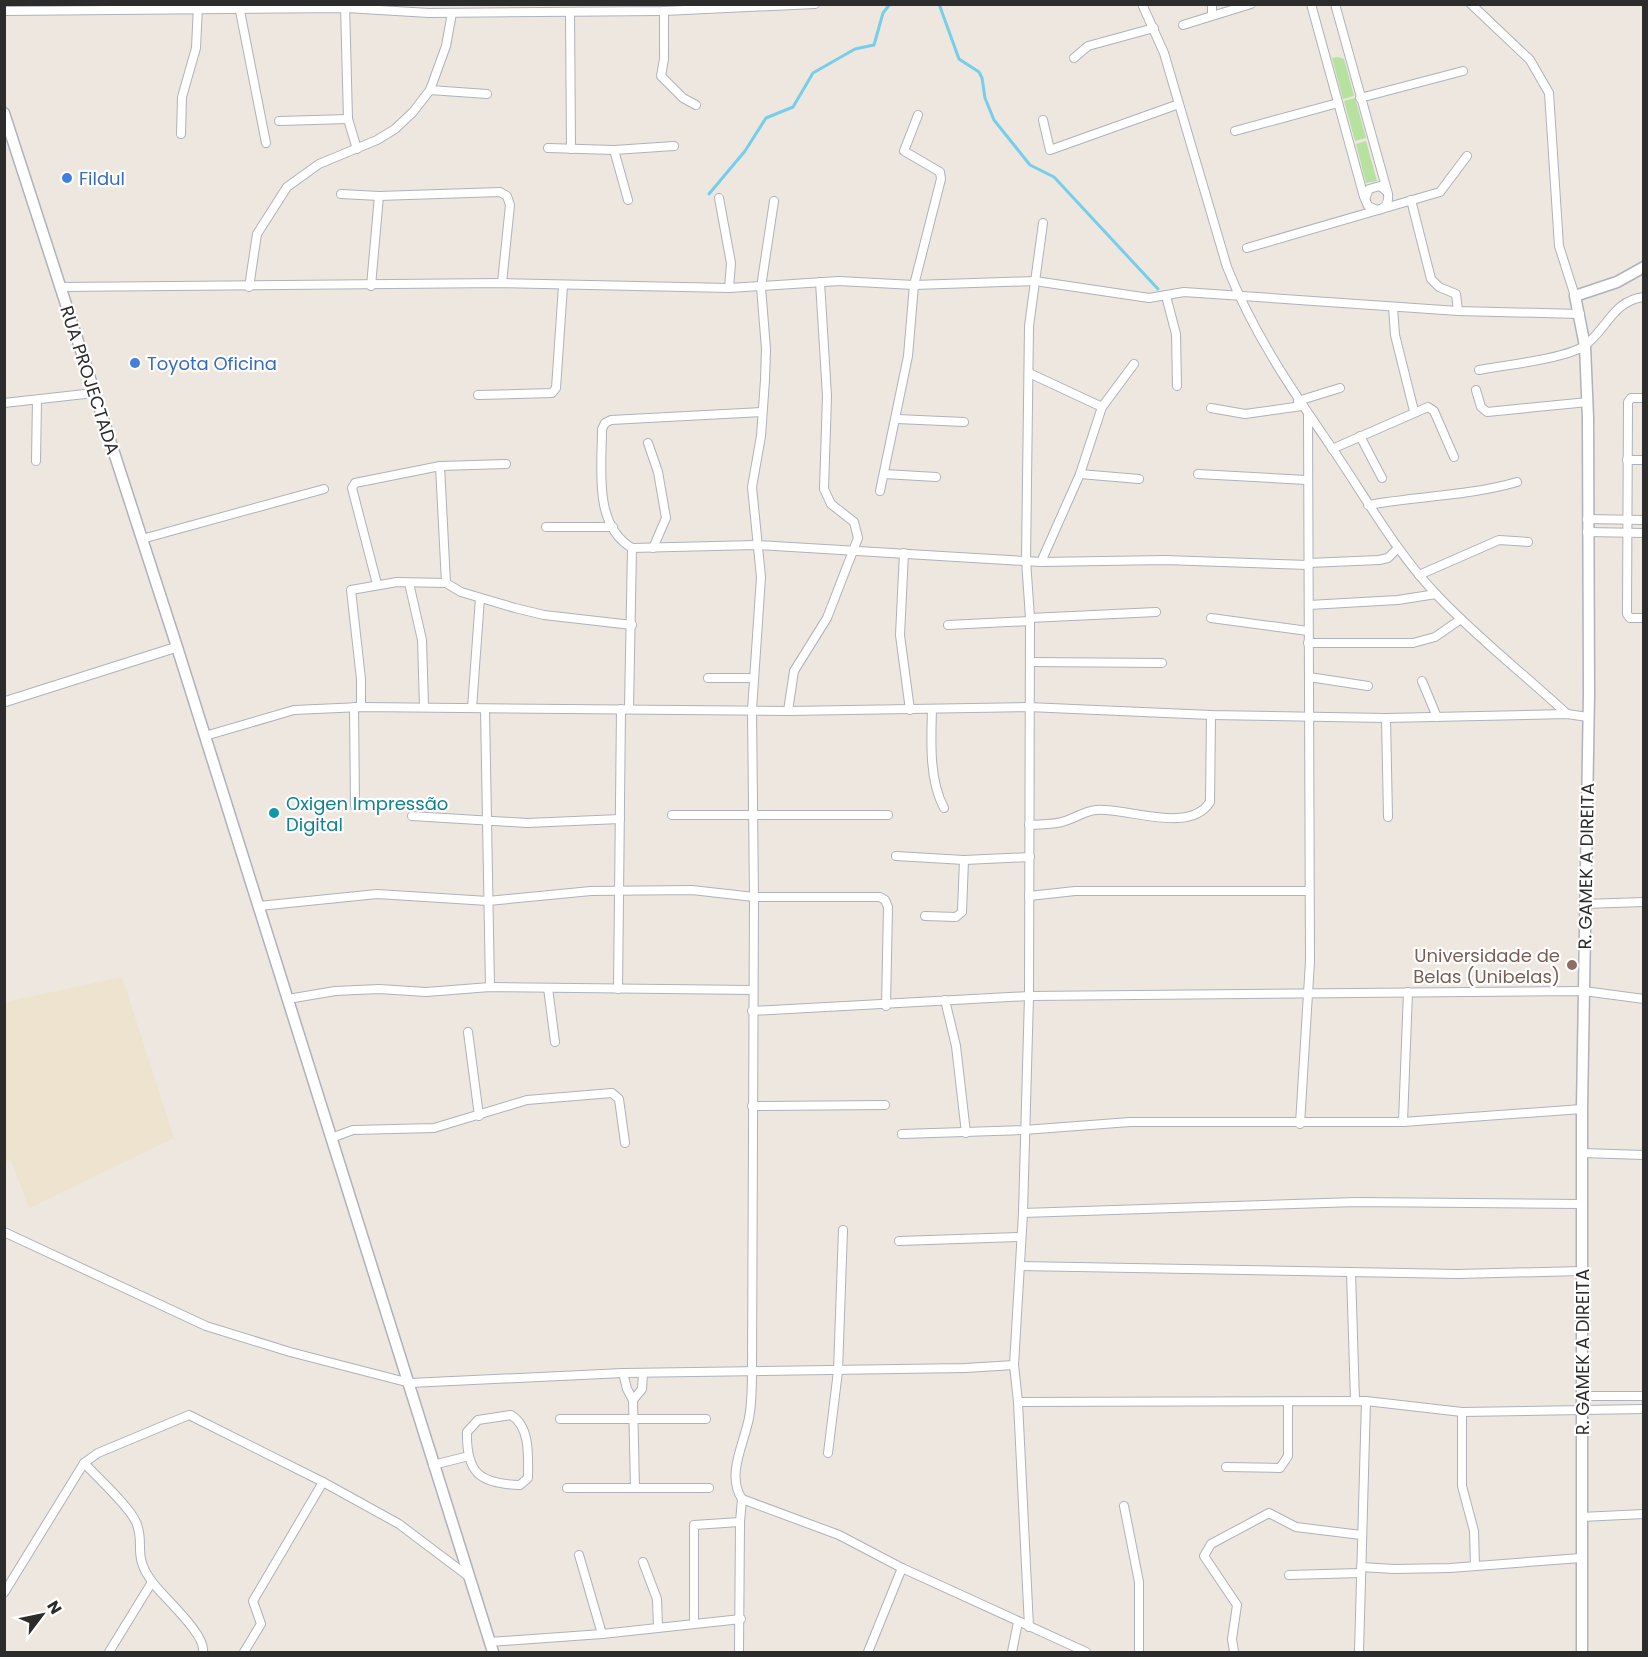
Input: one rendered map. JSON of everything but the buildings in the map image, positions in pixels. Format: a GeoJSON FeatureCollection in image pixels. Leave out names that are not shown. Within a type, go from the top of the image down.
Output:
{"type":"FeatureCollection","features":[{"type":"Feature","properties":{"kind":"main road","name":"RUA PROJECTADA"},"geometry":{"type":"LineString","coordinates":[[4,113],[177,647],[410,1383],[433,1466],[492,1647]]}},
{"type":"Feature","properties":{"kind":"main road"},"geometry":{"type":"LineString","coordinates":[[1575,296],[1617,282],[1644,267]]}},
{"type":"Feature","properties":{"kind":"main road","name":"R. GAMEK A DIREITA"},"geometry":{"type":"LineString","coordinates":[[1575,296],[1585,346],[1588,402],[1588,717],[1582,1109],[1582,1653]]}},
{"type":"Feature","properties":{"kind":"street"},"geometry":{"type":"LineString","coordinates":[[4,11],[80,7],[198,6],[240,11],[259,8],[346,6],[452,12],[490,8],[570,12],[664,11],[814,4]]}},
{"type":"Feature","properties":{"kind":"street"},"geometry":{"type":"LineString","coordinates":[[1142,4],[1154,28],[1179,104],[1216,236],[1238,297],[1300,404],[1368,505],[1419,575],[1461,619],[1567,714]]}},
{"type":"Feature","properties":{"kind":"street"},"geometry":{"type":"LineString","coordinates":[[1212,4],[1212,15]]}},
{"type":"Feature","properties":{"kind":"street"},"geometry":{"type":"LineString","coordinates":[[1183,26],[1251,4]]}},
{"type":"Feature","properties":{"kind":"street"},"geometry":{"type":"LineString","coordinates":[[1311,4],[1365,201],[1370,208],[1380,210]]}},
{"type":"Feature","properties":{"kind":"street"},"geometry":{"type":"LineString","coordinates":[[1335,4],[1387,193],[1386,205],[1380,210]]}},
{"type":"Feature","properties":{"kind":"street"},"geometry":{"type":"LineString","coordinates":[[1471,4],[1530,60],[1549,93],[1559,246],[1575,296]]}},
{"type":"Feature","properties":{"kind":"street"},"geometry":{"type":"LineString","coordinates":[[181,134],[182,97],[196,48],[198,6]]}},
{"type":"Feature","properties":{"kind":"street"},"geometry":{"type":"LineString","coordinates":[[346,6],[348,119],[357,149]]}},
{"type":"Feature","properties":{"kind":"street"},"geometry":{"type":"LineString","coordinates":[[240,11],[266,143]]}},
{"type":"Feature","properties":{"kind":"street"},"geometry":{"type":"LineString","coordinates":[[664,11],[664,59],[661,76],[683,98],[696,105]]}},
{"type":"Feature","properties":{"kind":"street"},"geometry":{"type":"LineString","coordinates":[[249,287],[257,234],[287,186],[319,164],[357,149],[395,129],[430,90],[446,46],[452,12]]}},
{"type":"Feature","properties":{"kind":"street"},"geometry":{"type":"LineString","coordinates":[[570,12],[571,149]]}},
{"type":"Feature","properties":{"kind":"street"},"geometry":{"type":"LineString","coordinates":[[1074,58],[1088,46],[1154,28]]}},
{"type":"Feature","properties":{"kind":"street"},"geometry":{"type":"LineString","coordinates":[[1360,98],[1463,71]]}},
{"type":"Feature","properties":{"kind":"street"},"geometry":{"type":"LineString","coordinates":[[430,90],[487,94]]}},
{"type":"Feature","properties":{"kind":"street"},"geometry":{"type":"LineString","coordinates":[[1235,131],[1338,103]]}},
{"type":"Feature","properties":{"kind":"street"},"geometry":{"type":"LineString","coordinates":[[1043,120],[1050,150],[1179,104]]}},
{"type":"Feature","properties":{"kind":"street"},"geometry":{"type":"LineString","coordinates":[[880,491],[897,419],[908,356],[914,285],[941,175],[904,151],[918,115]]}},
{"type":"Feature","properties":{"kind":"street"},"geometry":{"type":"LineString","coordinates":[[279,121],[348,119]]}},
{"type":"Feature","properties":{"kind":"street"},"geometry":{"type":"LineString","coordinates":[[548,148],[614,150],[674,146]]}},
{"type":"Feature","properties":{"kind":"street"},"geometry":{"type":"LineString","coordinates":[[614,150],[628,200]]}},
{"type":"Feature","properties":{"kind":"street"},"geometry":{"type":"LineString","coordinates":[[1247,248],[1444,189],[1467,156]]}},
{"type":"Feature","properties":{"kind":"street"},"geometry":{"type":"LineString","coordinates":[[1359,215],[1363,212],[1366,192],[1372,187],[1380,186],[1400,204]]}},
{"type":"Feature","properties":{"kind":"street"},"geometry":{"type":"LineString","coordinates":[[341,194],[379,196],[500,192],[507,196],[510,205],[502,283]]}},
{"type":"Feature","properties":{"kind":"street"},"geometry":{"type":"LineString","coordinates":[[371,286],[379,196]]}},
{"type":"Feature","properties":{"kind":"street"},"geometry":{"type":"LineString","coordinates":[[719,198],[731,263],[729,288]]}},
{"type":"Feature","properties":{"kind":"street"},"geometry":{"type":"LineString","coordinates":[[1411,200],[1431,279],[1439,287],[1456,294],[1458,311]]}},
{"type":"Feature","properties":{"kind":"street"},"geometry":{"type":"LineString","coordinates":[[774,201],[761,287],[766,349],[762,412],[752,487],[761,578],[752,710],[754,816],[752,1371],[749,1416],[734,1479],[736,1491],[742,1499],[812,1522],[902,1568],[1086,1653]]}},
{"type":"Feature","properties":{"kind":"street"},"geometry":{"type":"LineString","coordinates":[[1029,1627],[1018,1402],[1014,1365],[1023,1213],[1029,996],[1030,620],[1026,560],[1029,326],[1043,224]]}},
{"type":"Feature","properties":{"kind":"street"},"geometry":{"type":"LineString","coordinates":[[60,287],[371,286],[502,283],[729,288],[820,282],[914,285],[1035,281],[1133,296],[1166,296],[1184,292],[1458,311],[1580,314]]}},
{"type":"Feature","properties":{"kind":"street"},"geometry":{"type":"LineString","coordinates":[[788,711],[794,671],[827,618],[858,538],[854,522],[831,504],[824,489],[827,396],[820,282]]}},
{"type":"Feature","properties":{"kind":"street"},"geometry":{"type":"LineString","coordinates":[[478,394],[552,393],[556,388],[562,286]]}},
{"type":"Feature","properties":{"kind":"street"},"geometry":{"type":"LineString","coordinates":[[1166,296],[1176,334],[1177,386]]}},
{"type":"Feature","properties":{"kind":"street"},"geometry":{"type":"LineString","coordinates":[[1479,370],[1568,352],[1585,346],[1616,310],[1630,300],[1644,297]]}},
{"type":"Feature","properties":{"kind":"street"},"geometry":{"type":"LineString","coordinates":[[1393,307],[1395,335],[1414,411]]}},
{"type":"Feature","properties":{"kind":"street"},"geometry":{"type":"LineString","coordinates":[[1041,562],[1080,474],[1102,407],[1134,364]]}},
{"type":"Feature","properties":{"kind":"street"},"geometry":{"type":"LineString","coordinates":[[1029,373],[1102,407]]}},
{"type":"Feature","properties":{"kind":"street"},"geometry":{"type":"LineString","coordinates":[[1211,408],[1245,414],[1300,404],[1340,388]]}},
{"type":"Feature","properties":{"kind":"street"},"geometry":{"type":"LineString","coordinates":[[1476,390],[1481,407],[1487,412],[1588,402]]}},
{"type":"Feature","properties":{"kind":"street"},"geometry":{"type":"LineString","coordinates":[[4,403],[94,393]]}},
{"type":"Feature","properties":{"kind":"street"},"geometry":{"type":"LineString","coordinates":[[1644,398],[1629,400],[1626,614],[1630,618],[1644,618]]}},
{"type":"Feature","properties":{"kind":"street"},"geometry":{"type":"LineString","coordinates":[[36,461],[37,400]]}},
{"type":"Feature","properties":{"kind":"street"},"geometry":{"type":"LineString","coordinates":[[1332,449],[1423,407],[1431,408],[1454,457]]}},
{"type":"Feature","properties":{"kind":"street"},"geometry":{"type":"LineString","coordinates":[[762,412],[611,420],[604,423],[602,429],[602,490],[607,517],[625,544],[632,548],[756,545],[1041,562],[1165,560],[1308,564],[1379,560],[1388,558],[1398,548]]}},
{"type":"Feature","properties":{"kind":"street"},"geometry":{"type":"LineString","coordinates":[[1300,1124],[1308,994],[1309,605],[1306,480],[1308,416]]}},
{"type":"Feature","properties":{"kind":"street"},"geometry":{"type":"LineString","coordinates":[[897,419],[964,422]]}},
{"type":"Feature","properties":{"kind":"street"},"geometry":{"type":"LineString","coordinates":[[1360,436],[1382,478]]}},
{"type":"Feature","properties":{"kind":"street"},"geometry":{"type":"LineString","coordinates":[[648,443],[657,472],[666,518],[653,548]]}},
{"type":"Feature","properties":{"kind":"street"},"geometry":{"type":"LineString","coordinates":[[1627,460],[1644,460]]}},
{"type":"Feature","properties":{"kind":"street"},"geometry":{"type":"LineString","coordinates":[[377,584],[352,488],[359,482],[440,466],[506,464]]}},
{"type":"Feature","properties":{"kind":"street"},"geometry":{"type":"LineString","coordinates":[[440,466],[446,583]]}},
{"type":"Feature","properties":{"kind":"street"},"geometry":{"type":"LineString","coordinates":[[884,474],[936,477]]}},
{"type":"Feature","properties":{"kind":"street"},"geometry":{"type":"LineString","coordinates":[[1080,474],[1138,479]]}},
{"type":"Feature","properties":{"kind":"street"},"geometry":{"type":"LineString","coordinates":[[1198,474],[1306,480]]}},
{"type":"Feature","properties":{"kind":"street"},"geometry":{"type":"LineString","coordinates":[[1368,505],[1419,496],[1488,490],[1517,482]]}},
{"type":"Feature","properties":{"kind":"street"},"geometry":{"type":"LineString","coordinates":[[142,539],[324,489]]}},
{"type":"Feature","properties":{"kind":"street"},"geometry":{"type":"LineString","coordinates":[[1587,519],[1644,520]]}},
{"type":"Feature","properties":{"kind":"street"},"geometry":{"type":"LineString","coordinates":[[546,527],[613,527]]}},
{"type":"Feature","properties":{"kind":"street"},"geometry":{"type":"LineString","coordinates":[[1587,532],[1644,533]]}},
{"type":"Feature","properties":{"kind":"street"},"geometry":{"type":"LineString","coordinates":[[1419,575],[1499,540],[1528,542]]}},
{"type":"Feature","properties":{"kind":"street"},"geometry":{"type":"LineString","coordinates":[[618,988],[620,819],[625,708],[632,625],[632,548]]}},
{"type":"Feature","properties":{"kind":"street"},"geometry":{"type":"LineString","coordinates":[[904,553],[900,617],[910,710]]}},
{"type":"Feature","properties":{"kind":"street"},"geometry":{"type":"LineString","coordinates":[[409,582],[422,640],[424,707]]}},
{"type":"Feature","properties":{"kind":"street"},"geometry":{"type":"LineString","coordinates":[[356,806],[358,707],[361,679],[351,590],[377,584],[446,583],[461,592],[544,615],[632,625]]}},
{"type":"Feature","properties":{"kind":"street"},"geometry":{"type":"LineString","coordinates":[[1309,605],[1398,600],[1436,594]]}},
{"type":"Feature","properties":{"kind":"street"},"geometry":{"type":"LineString","coordinates":[[472,708],[480,598]]}},
{"type":"Feature","properties":{"kind":"street"},"geometry":{"type":"LineString","coordinates":[[948,626],[1156,612]]}},
{"type":"Feature","properties":{"kind":"street"},"geometry":{"type":"LineString","coordinates":[[1211,618],[1308,631]]}},
{"type":"Feature","properties":{"kind":"street"},"geometry":{"type":"LineString","coordinates":[[1308,643],[1413,643],[1436,637],[1461,619]]}},
{"type":"Feature","properties":{"kind":"street"},"geometry":{"type":"LineString","coordinates":[[4,702],[177,647]]}},
{"type":"Feature","properties":{"kind":"street"},"geometry":{"type":"LineString","coordinates":[[1030,662],[1162,663]]}},
{"type":"Feature","properties":{"kind":"street"},"geometry":{"type":"LineString","coordinates":[[1309,677],[1368,686]]}},
{"type":"Feature","properties":{"kind":"street"},"geometry":{"type":"LineString","coordinates":[[708,678],[753,678]]}},
{"type":"Feature","properties":{"kind":"street"},"geometry":{"type":"LineString","coordinates":[[1422,681],[1437,717]]}},
{"type":"Feature","properties":{"kind":"street"},"geometry":{"type":"LineString","coordinates":[[205,736],[294,710],[358,707],[484,710],[625,708],[788,711],[1028,707],[1309,717],[1386,718],[1567,714],[1588,717]]}},
{"type":"Feature","properties":{"kind":"street"},"geometry":{"type":"LineString","coordinates":[[484,710],[490,987]]}},
{"type":"Feature","properties":{"kind":"street"},"geometry":{"type":"LineString","coordinates":[[932,710],[934,774],[939,798],[944,808]]}},
{"type":"Feature","properties":{"kind":"street"},"geometry":{"type":"LineString","coordinates":[[1029,825],[1054,824],[1095,810],[1172,818],[1186,818],[1202,812],[1210,802],[1210,715]]}},
{"type":"Feature","properties":{"kind":"street"},"geometry":{"type":"LineString","coordinates":[[1386,718],[1388,817]]}},
{"type":"Feature","properties":{"kind":"street"},"geometry":{"type":"LineString","coordinates":[[672,815],[888,815]]}},
{"type":"Feature","properties":{"kind":"street"},"geometry":{"type":"LineString","coordinates":[[412,816],[487,822],[570,823],[620,819]]}},
{"type":"Feature","properties":{"kind":"street"},"geometry":{"type":"LineString","coordinates":[[896,856],[964,860],[1030,857]]}},
{"type":"Feature","properties":{"kind":"street"},"geometry":{"type":"LineString","coordinates":[[925,916],[956,917],[962,912],[964,860]]}},
{"type":"Feature","properties":{"kind":"street"},"geometry":{"type":"LineString","coordinates":[[259,906],[377,894],[488,901],[558,893],[692,890],[754,897],[871,896],[885,900],[886,1006]]}},
{"type":"Feature","properties":{"kind":"street"},"geometry":{"type":"LineString","coordinates":[[1029,896],[1075,891],[1309,891]]}},
{"type":"Feature","properties":{"kind":"street"},"geometry":{"type":"LineString","coordinates":[[1584,904],[1644,902]]}},
{"type":"Feature","properties":{"kind":"street"},"geometry":{"type":"LineString","coordinates":[[288,999],[335,991],[426,992],[490,987],[753,990]]}},
{"type":"Feature","properties":{"kind":"street"},"geometry":{"type":"LineString","coordinates":[[548,988],[555,1042]]}},
{"type":"Feature","properties":{"kind":"street"},"geometry":{"type":"LineString","coordinates":[[752,1011],[886,1006],[945,1000],[1029,996],[1584,991],[1644,999]]}},
{"type":"Feature","properties":{"kind":"street"},"geometry":{"type":"LineString","coordinates":[[1403,1122],[1408,992]]}},
{"type":"Feature","properties":{"kind":"street"},"geometry":{"type":"LineString","coordinates":[[945,1000],[956,1046],[966,1133]]}},
{"type":"Feature","properties":{"kind":"street"},"geometry":{"type":"LineString","coordinates":[[468,1032],[479,1116]]}},
{"type":"Feature","properties":{"kind":"street"},"geometry":{"type":"LineString","coordinates":[[331,1138],[353,1130],[434,1128],[527,1101],[612,1093],[619,1099],[625,1143]]}},
{"type":"Feature","properties":{"kind":"street"},"geometry":{"type":"LineString","coordinates":[[752,1106],[885,1105]]}},
{"type":"Feature","properties":{"kind":"street"},"geometry":{"type":"LineString","coordinates":[[902,1134],[1024,1130],[1130,1122],[1300,1124],[1403,1122],[1582,1109]]}},
{"type":"Feature","properties":{"kind":"street"},"geometry":{"type":"LineString","coordinates":[[1582,1153],[1644,1155]]}},
{"type":"Feature","properties":{"kind":"street"},"geometry":{"type":"LineString","coordinates":[[1023,1213],[1356,1202],[1582,1204]]}},
{"type":"Feature","properties":{"kind":"street"},"geometry":{"type":"LineString","coordinates":[[828,1453],[838,1371],[843,1230]]}},
{"type":"Feature","properties":{"kind":"street"},"geometry":{"type":"LineString","coordinates":[[4,1232],[206,1326],[290,1352],[410,1383],[623,1373],[838,1371],[1014,1365]]}},
{"type":"Feature","properties":{"kind":"street"},"geometry":{"type":"LineString","coordinates":[[898,1241],[1021,1236]]}},
{"type":"Feature","properties":{"kind":"street"},"geometry":{"type":"LineString","coordinates":[[1020,1266],[1351,1272],[1582,1271]]}},
{"type":"Feature","properties":{"kind":"street"},"geometry":{"type":"LineString","coordinates":[[1351,1272],[1355,1401]]}},
{"type":"Feature","properties":{"kind":"street"},"geometry":{"type":"LineString","coordinates":[[623,1373],[627,1389],[633,1400],[635,1488]]}},
{"type":"Feature","properties":{"kind":"street"},"geometry":{"type":"LineString","coordinates":[[633,1400],[642,1389],[643,1374]]}},
{"type":"Feature","properties":{"kind":"street"},"geometry":{"type":"LineString","coordinates":[[1582,1396],[1644,1396]]}},
{"type":"Feature","properties":{"kind":"street"},"geometry":{"type":"LineString","coordinates":[[1018,1402],[1366,1401],[1462,1412],[1644,1409]]}},
{"type":"Feature","properties":{"kind":"street"},"geometry":{"type":"LineString","coordinates":[[1359,1653],[1366,1401]]}},
{"type":"Feature","properties":{"kind":"street"},"geometry":{"type":"LineString","coordinates":[[1226,1467],[1280,1468],[1286,1463],[1288,1402]]}},
{"type":"Feature","properties":{"kind":"street"},"geometry":{"type":"LineString","coordinates":[[1462,1412],[1462,1486],[1474,1531],[1475,1566]]}},
{"type":"Feature","properties":{"kind":"street"},"geometry":{"type":"LineString","coordinates":[[4,1593],[84,1463],[98,1453],[189,1415],[323,1482],[399,1524],[470,1577]]}},
{"type":"Feature","properties":{"kind":"street"},"geometry":{"type":"LineString","coordinates":[[511,1415],[524,1428],[528,1478],[520,1485],[490,1483],[481,1477],[469,1456],[467,1432],[471,1426],[478,1420],[511,1415]]}},
{"type":"Feature","properties":{"kind":"street"},"geometry":{"type":"LineString","coordinates":[[560,1419],[706,1419]]}},
{"type":"Feature","properties":{"kind":"street"},"geometry":{"type":"LineString","coordinates":[[433,1466],[469,1456]]}},
{"type":"Feature","properties":{"kind":"street"},"geometry":{"type":"LineString","coordinates":[[84,1463],[136,1522],[139,1560],[152,1582],[201,1638],[203,1653]]}},
{"type":"Feature","properties":{"kind":"street"},"geometry":{"type":"LineString","coordinates":[[244,1653],[261,1624],[253,1600],[323,1482]]}},
{"type":"Feature","properties":{"kind":"street"},"geometry":{"type":"LineString","coordinates":[[567,1488],[709,1488]]}},
{"type":"Feature","properties":{"kind":"street"},"geometry":{"type":"LineString","coordinates":[[739,1653],[742,1499]]}},
{"type":"Feature","properties":{"kind":"street"},"geometry":{"type":"LineString","coordinates":[[1124,1506],[1139,1582],[1139,1653]]}},
{"type":"Feature","properties":{"kind":"street"},"geometry":{"type":"LineString","coordinates":[[1234,1653],[1232,1639],[1237,1605],[1204,1556],[1211,1544],[1269,1513],[1296,1527],[1362,1535]]}},
{"type":"Feature","properties":{"kind":"street"},"geometry":{"type":"LineString","coordinates":[[1581,1517],[1644,1514]]}},
{"type":"Feature","properties":{"kind":"street"},"geometry":{"type":"LineString","coordinates":[[694,1623],[694,1526],[740,1522]]}},
{"type":"Feature","properties":{"kind":"street"},"geometry":{"type":"LineString","coordinates":[[579,1555],[602,1634]]}},
{"type":"Feature","properties":{"kind":"street"},"geometry":{"type":"LineString","coordinates":[[1289,1575],[1475,1566],[1581,1558]]}},
{"type":"Feature","properties":{"kind":"street"},"geometry":{"type":"LineString","coordinates":[[643,1562],[657,1599],[658,1628]]}},
{"type":"Feature","properties":{"kind":"street"},"geometry":{"type":"LineString","coordinates":[[868,1653],[902,1568]]}},
{"type":"Feature","properties":{"kind":"street"},"geometry":{"type":"LineString","coordinates":[[109,1653],[152,1582]]}},
{"type":"Feature","properties":{"kind":"street"},"geometry":{"type":"LineString","coordinates":[[492,1647],[741,1619]]}},
{"type":"Feature","properties":{"kind":"street"},"geometry":{"type":"LineString","coordinates":[[1012,1653],[1018,1622]]}},
{"type":"Feature","properties":{"kind":"shaded area"},"geometry":{"type":"Polygon","coordinates":[[[122,977],[174,1138],[29,1208],[11,1160],[5,1162],[5,1002],[122,977]]]}},
{"type":"Feature","properties":{"kind":"green space"},"geometry":{"type":"Polygon","coordinates":[[[1332,58],[1344,59],[1354,96],[1343,99],[1332,58]]]}},
{"type":"Feature","properties":{"kind":"green space"},"geometry":{"type":"Polygon","coordinates":[[[1355,98],[1366,138],[1355,141],[1344,101],[1355,98]]]}},
{"type":"Feature","properties":{"kind":"green space"},"geometry":{"type":"Polygon","coordinates":[[[1366,141],[1377,181],[1366,183],[1356,144],[1366,141]]]}},
{"type":"Feature","properties":{"kind":"waterway"},"geometry":{"type":"LineString","coordinates":[[709,194],[745,151],[766,118],[793,107],[813,73],[855,49],[874,45],[883,13],[890,4]]}},
{"type":"Feature","properties":{"kind":"waterway"},"geometry":{"type":"LineString","coordinates":[[939,4],[959,59],[979,72],[982,78],[985,98],[994,120],[1030,165],[1054,177],[1158,289]]}},
{"type":"Feature","properties":{"kind":"place","name":"Fildul"},"geometry":{"type":"Point","coordinates":[67,178]}},
{"type":"Feature","properties":{"kind":"place","name":"Toyota Oficina"},"geometry":{"type":"Point","coordinates":[135,363]}},
{"type":"Feature","properties":{"kind":"place","name":"Oxigen Impressão Digital"},"geometry":{"type":"Point","coordinates":[274,813]}},
{"type":"Feature","properties":{"kind":"place","name":"Universidade de Belas (Unibelas)"},"geometry":{"type":"Point","coordinates":[1572,965]}}]}
